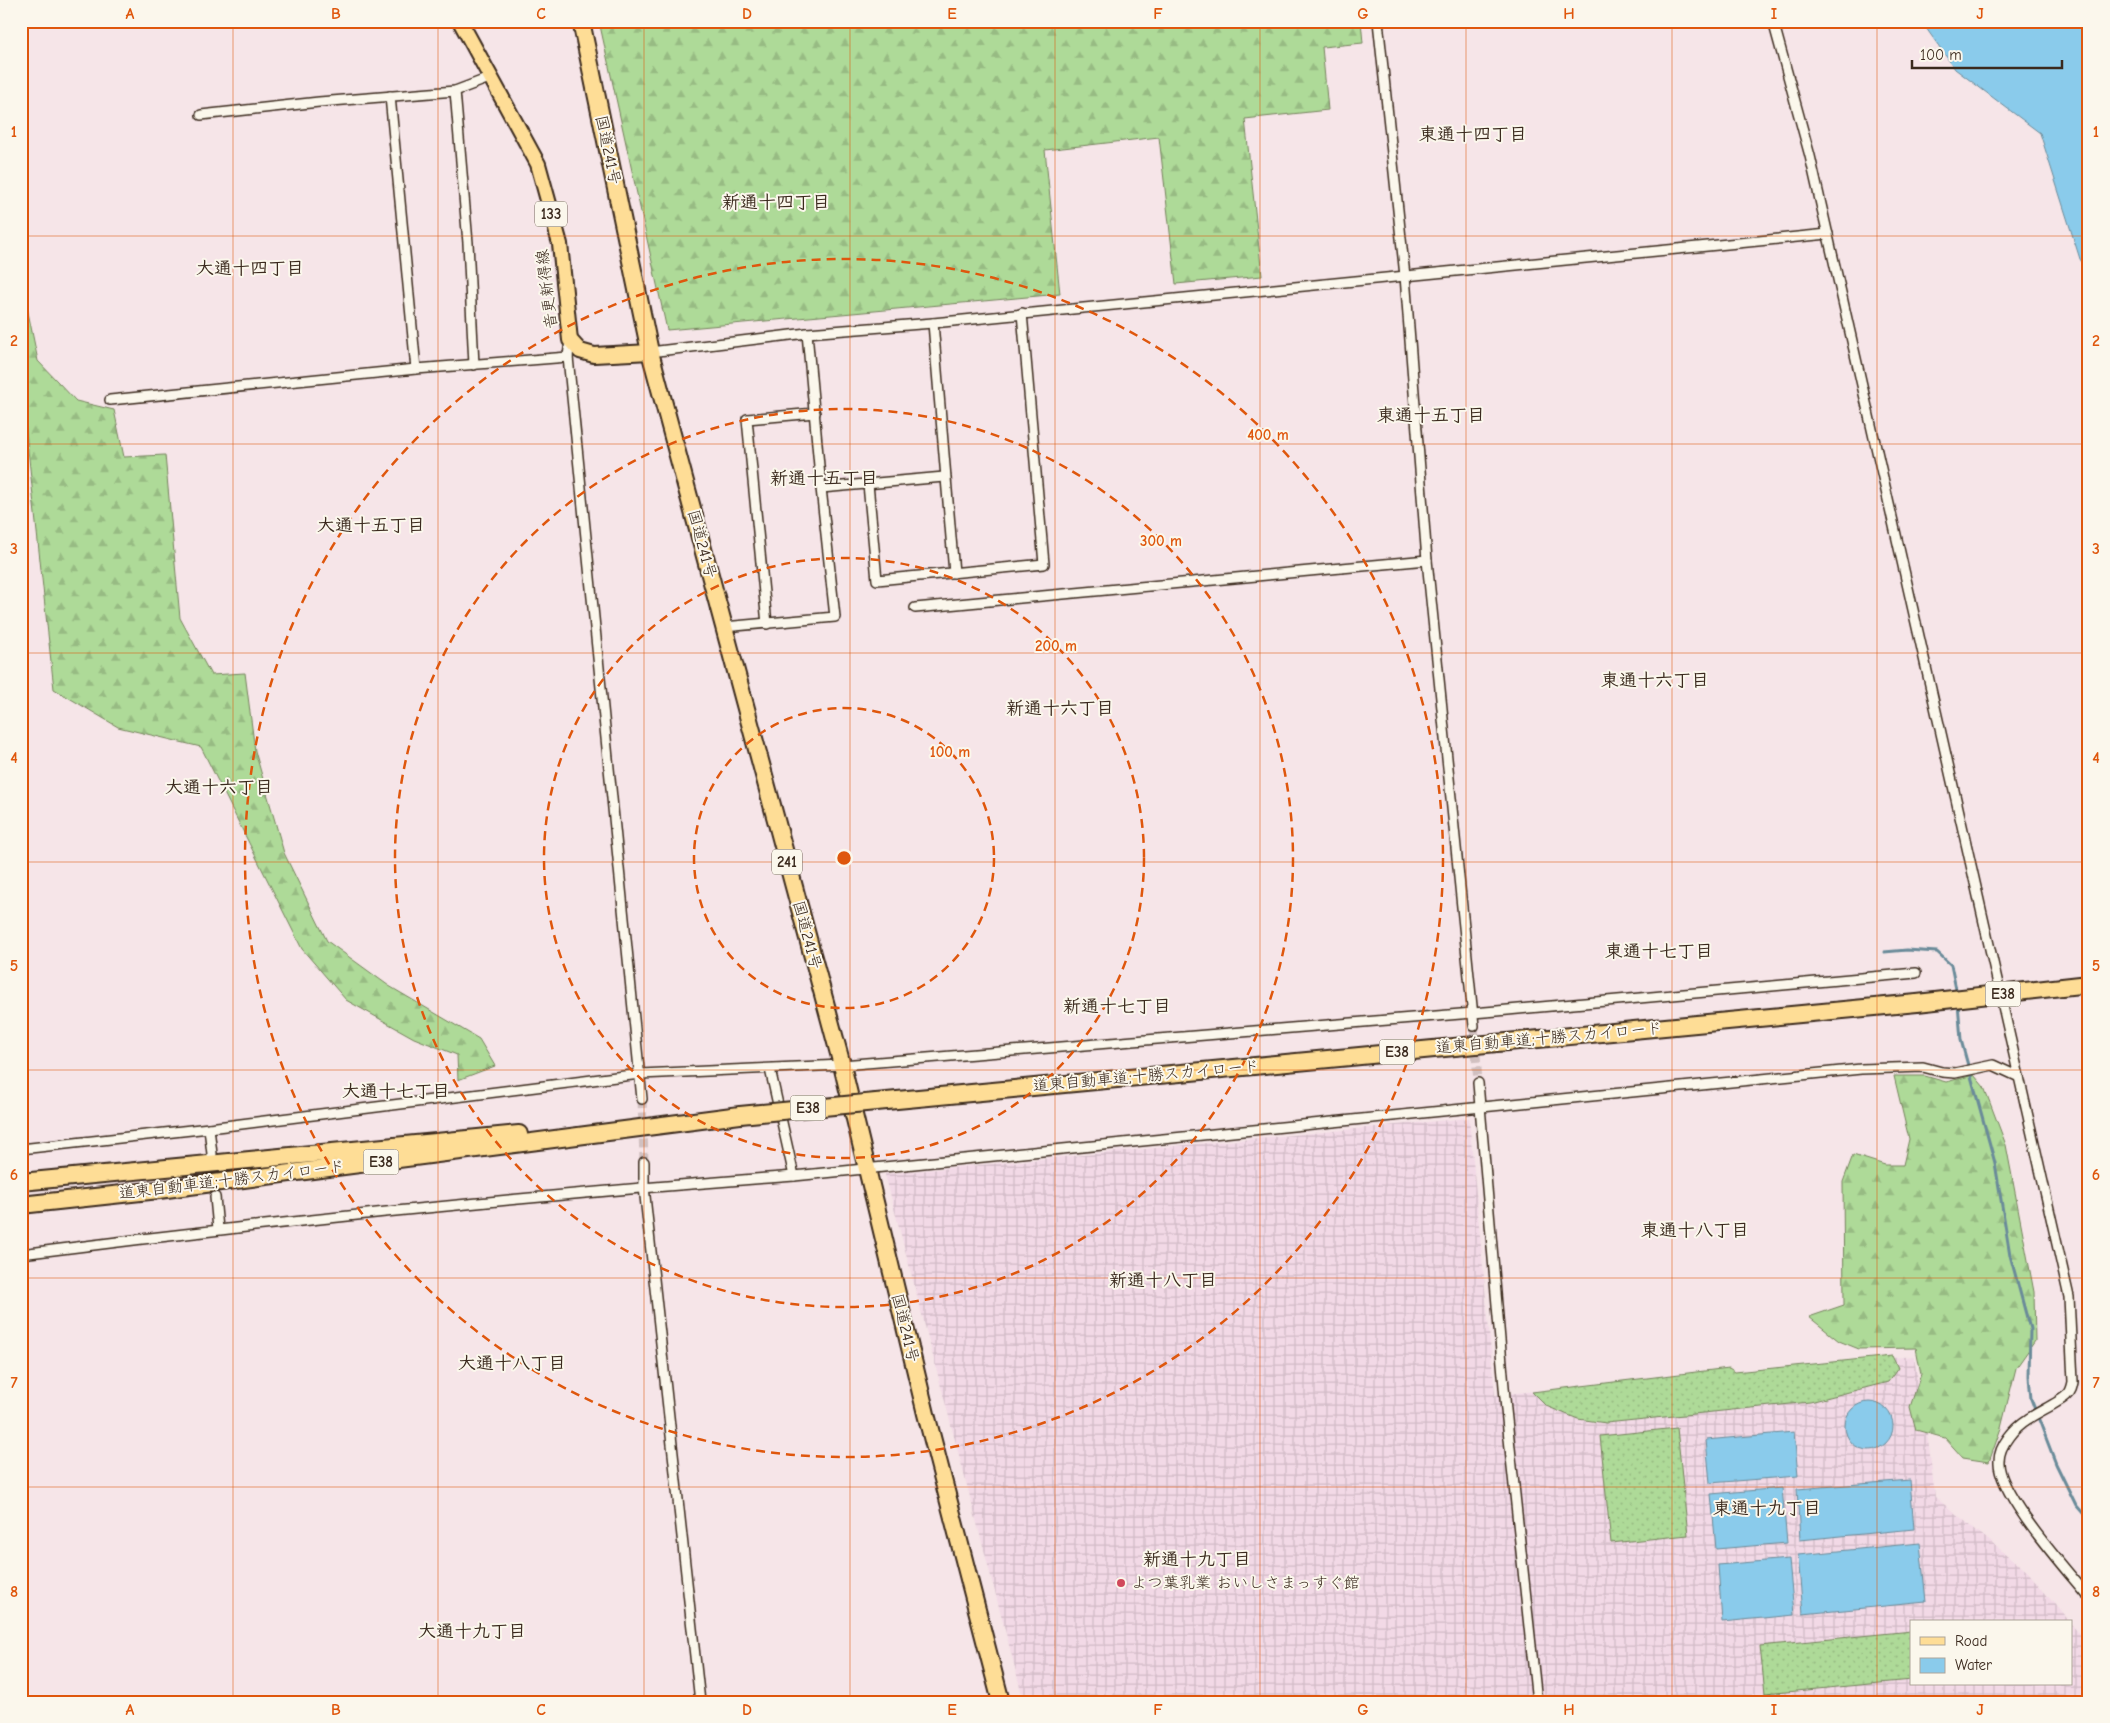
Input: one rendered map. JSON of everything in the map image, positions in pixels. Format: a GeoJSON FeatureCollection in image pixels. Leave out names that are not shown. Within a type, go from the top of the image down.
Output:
{"type":"FeatureCollection","features":[{"type":"Feature","properties":{"kind":"highway","name":"国道241号"},"geometry":{"type":"LineString","coordinates":[[581,21],[650,352],[842,1065],[926,1414],[1001,1702]]}},
{"type":"Feature","properties":{"kind":"highway","name":"道東自動車道;十勝スカイロード"},"geometry":{"type":"LineString","coordinates":[[21,1182],[1917,1003],[2089,984]]}},
{"type":"Feature","properties":{"kind":"highway","name":"道東自動車道;十勝スカイロード"},"geometry":{"type":"LineString","coordinates":[[21,1205],[160,1190],[740,1115]]}},
{"type":"Feature","properties":{"kind":"main road","name":"音更新得線"},"geometry":{"type":"LineString","coordinates":[[460,21],[538,164],[560,244],[570,340],[580,351],[594,355],[650,352]]}},
{"type":"Feature","properties":{"kind":"street"},"geometry":{"type":"LineString","coordinates":[[1378,21],[1405,276],[1427,560],[1474,1026]]}},
{"type":"Feature","properties":{"kind":"street"},"geometry":{"type":"LineString","coordinates":[[1773,21],[1810,156],[2069,1297],[2074,1382],[2071,1391],[2067,1396],[2048,1406],[2016,1429],[2000,1450],[1998,1463],[2012,1498],[2086,1594],[2089,1601]]}},
{"type":"Feature","properties":{"kind":"street"},"geometry":{"type":"LineString","coordinates":[[201,115],[319,102],[455,91],[492,78]]}},
{"type":"Feature","properties":{"kind":"street"},"geometry":{"type":"LineString","coordinates":[[455,91],[468,243],[474,365]]}},
{"type":"Feature","properties":{"kind":"street"},"geometry":{"type":"LineString","coordinates":[[390,96],[416,369]]}},
{"type":"Feature","properties":{"kind":"street"},"geometry":{"type":"LineString","coordinates":[[650,352],[807,333],[933,323],[1828,234]]}},
{"type":"Feature","properties":{"kind":"street"},"geometry":{"type":"LineString","coordinates":[[868,484],[877,580],[1044,564],[1022,313]]}},
{"type":"Feature","properties":{"kind":"street"},"geometry":{"type":"LineString","coordinates":[[933,323],[944,477],[954,573]]}},
{"type":"Feature","properties":{"kind":"street"},"geometry":{"type":"LineString","coordinates":[[724,627],[835,617],[820,488],[807,333]]}},
{"type":"Feature","properties":{"kind":"street"},"geometry":{"type":"LineString","coordinates":[[570,340],[568,357],[642,1099]]}},
{"type":"Feature","properties":{"kind":"street"},"geometry":{"type":"LineString","coordinates":[[110,400],[416,369],[568,357]]}},
{"type":"Feature","properties":{"kind":"street"},"geometry":{"type":"LineString","coordinates":[[767,624],[747,419],[815,414]]}},
{"type":"Feature","properties":{"kind":"street"},"geometry":{"type":"LineString","coordinates":[[820,488],[944,477]]}},
{"type":"Feature","properties":{"kind":"street"},"geometry":{"type":"LineString","coordinates":[[915,608],[1427,560]]}},
{"type":"Feature","properties":{"kind":"street"},"geometry":{"type":"LineString","coordinates":[[21,1149],[209,1128],[640,1074],[842,1065],[1916,973]]}},
{"type":"Feature","properties":{"kind":"street"},"geometry":{"type":"LineString","coordinates":[[21,1254],[218,1229],[644,1187],[794,1176],[1861,1069],[1923,1067],[1955,1073],[1993,1065],[2019,1077]]}},
{"type":"Feature","properties":{"kind":"street"},"geometry":{"type":"LineString","coordinates":[[770,1069],[794,1176]]}},
{"type":"Feature","properties":{"kind":"street"},"geometry":{"type":"LineString","coordinates":[[1478,1083],[1506,1410],[1537,1702]]}},
{"type":"Feature","properties":{"kind":"street"},"geometry":{"type":"LineString","coordinates":[[209,1128],[212,1154]]}},
{"type":"Feature","properties":{"kind":"street"},"geometry":{"type":"LineString","coordinates":[[644,1162],[644,1187],[700,1702]]}},
{"type":"Feature","properties":{"kind":"street"},"geometry":{"type":"LineString","coordinates":[[215,1197],[218,1229]]}},
{"type":"Feature","properties":{"kind":"shaded area"},"geometry":{"type":"Polygon","coordinates":[[[1469,1118],[1495,1395],[1914,1356],[1929,1446],[1935,1497],[2028,1572],[2067,1620],[1910,1620],[1910,1686],[2072,1686],[2072,1625],[2078,1632],[2089,1653],[2089,1702],[1024,1702],[885,1174],[1469,1118]]]}},
{"type":"Feature","properties":{"kind":"green space"},"geometry":{"type":"Polygon","coordinates":[[[599,21],[1361,21],[1363,43],[1322,47],[1328,110],[1245,119],[1262,276],[1176,284],[1159,137],[1045,150],[1060,294],[667,330],[599,21]]]}},
{"type":"Feature","properties":{"kind":"green space"},"geometry":{"type":"Polygon","coordinates":[[[21,278],[38,361],[76,401],[114,410],[124,457],[165,455],[180,618],[211,675],[245,673],[255,751],[284,853],[327,941],[389,986],[479,1039],[495,1066],[458,1080],[457,1055],[414,1038],[346,1000],[302,949],[201,747],[118,727],[54,689],[24,413],[21,405],[21,278]]]}},
{"type":"Feature","properties":{"kind":"green space"},"geometry":{"type":"Polygon","coordinates":[[[1974,1075],[1984,1087],[2006,1145],[2034,1292],[2035,1341],[2016,1368],[2001,1428],[1989,1462],[1963,1458],[1945,1438],[1916,1430],[1910,1407],[1921,1374],[1916,1348],[1859,1349],[1839,1341],[1809,1317],[1844,1305],[1843,1182],[1853,1155],[1885,1165],[1903,1165],[1909,1139],[1894,1076],[1925,1076],[1946,1082],[1974,1075]]]}},
{"type":"Feature","properties":{"kind":"green space"},"geometry":{"type":"Polygon","coordinates":[[[1892,1356],[1898,1368],[1888,1382],[1810,1402],[1606,1423],[1578,1419],[1546,1406],[1532,1392],[1729,1368],[1735,1372],[1892,1356]]]}},
{"type":"Feature","properties":{"kind":"green space"},"geometry":{"type":"Polygon","coordinates":[[[1677,1428],[1688,1535],[1611,1543],[1600,1436],[1677,1428]]]}},
{"type":"Feature","properties":{"kind":"green space"},"geometry":{"type":"Polygon","coordinates":[[[1910,1631],[1910,1680],[1765,1694],[1760,1646],[1910,1631]]]}},
{"type":"Feature","properties":{"kind":"water"},"geometry":{"type":"Polygon","coordinates":[[[1924,21],[2089,21],[2089,273],[2080,259],[2040,133],[1955,69],[1926,28],[1924,21]]]}},
{"type":"Feature","properties":{"kind":"water"},"geometry":{"type":"Polygon","coordinates":[[[1864,1402],[1874,1402],[1886,1409],[1893,1421],[1893,1431],[1886,1443],[1874,1450],[1864,1450],[1856,1446],[1849,1439],[1845,1431],[1845,1421],[1849,1413],[1856,1406],[1864,1402]]]}},
{"type":"Feature","properties":{"kind":"water"},"geometry":{"type":"Polygon","coordinates":[[[1794,1432],[1798,1476],[1710,1483],[1706,1440],[1794,1432]]]}},
{"type":"Feature","properties":{"kind":"water"},"geometry":{"type":"Polygon","coordinates":[[[1910,1480],[1914,1529],[1800,1540],[1797,1489],[1910,1480]]]}},
{"type":"Feature","properties":{"kind":"water"},"geometry":{"type":"Polygon","coordinates":[[[1782,1488],[1787,1543],[1716,1549],[1711,1494],[1782,1488]]]}},
{"type":"Feature","properties":{"kind":"water"},"geometry":{"type":"Polygon","coordinates":[[[1920,1543],[1926,1602],[1803,1614],[1798,1555],[1920,1543]]]}},
{"type":"Feature","properties":{"kind":"water"},"geometry":{"type":"Polygon","coordinates":[[[1789,1559],[1794,1615],[1722,1622],[1718,1565],[1789,1559]]]}},
{"type":"Feature","properties":{"kind":"waterway"},"geometry":{"type":"LineString","coordinates":[[1884,952],[1907,950],[1937,952],[1951,965],[1957,994]]}},
{"type":"Feature","properties":{"kind":"waterway"},"geometry":{"type":"LineString","coordinates":[[1958,1003],[1961,1040],[1995,1163],[2010,1255],[2030,1329],[2029,1376],[2031,1399],[2056,1464],[2076,1505],[2089,1520]]}},
{"type":"Feature","properties":{"kind":"tunnel"},"geometry":{"type":"LineString","coordinates":[[1474,1026],[1478,1083]]}},
{"type":"Feature","properties":{"kind":"tunnel"},"geometry":{"type":"LineString","coordinates":[[642,1099],[644,1162]]}},
{"type":"Feature","properties":{"kind":"place","name":"よつ葉乳業 おいしさまっすぐ館"},"geometry":{"type":"Point","coordinates":[1121,1583]}},
{"type":"Feature","properties":{"kind":"district","name":"東通十四丁目"},"geometry":{"type":"Point","coordinates":[1473,134]}},
{"type":"Feature","properties":{"kind":"district","name":"新通十四丁目"},"geometry":{"type":"Point","coordinates":[776,202]}},
{"type":"Feature","properties":{"kind":"district","name":"大通十四丁目"},"geometry":{"type":"Point","coordinates":[250,268]}},
{"type":"Feature","properties":{"kind":"district","name":"東通十五丁目"},"geometry":{"type":"Point","coordinates":[1431,415]}},
{"type":"Feature","properties":{"kind":"district","name":"新通十五丁目"},"geometry":{"type":"Point","coordinates":[824,478]}},
{"type":"Feature","properties":{"kind":"district","name":"大通十五丁目"},"geometry":{"type":"Point","coordinates":[371,525]}},
{"type":"Feature","properties":{"kind":"district","name":"東通十六丁目"},"geometry":{"type":"Point","coordinates":[1655,680]}},
{"type":"Feature","properties":{"kind":"district","name":"新通十六丁目"},"geometry":{"type":"Point","coordinates":[1060,708]}},
{"type":"Feature","properties":{"kind":"district","name":"大通十六丁目"},"geometry":{"type":"Point","coordinates":[219,787]}},
{"type":"Feature","properties":{"kind":"district","name":"東通十七丁目"},"geometry":{"type":"Point","coordinates":[1659,951]}},
{"type":"Feature","properties":{"kind":"district","name":"新通十七丁目"},"geometry":{"type":"Point","coordinates":[1117,1006]}},
{"type":"Feature","properties":{"kind":"district","name":"大通十七丁目"},"geometry":{"type":"Point","coordinates":[396,1091]}},
{"type":"Feature","properties":{"kind":"district","name":"東通十八丁目"},"geometry":{"type":"Point","coordinates":[1695,1230]}},
{"type":"Feature","properties":{"kind":"district","name":"新通十八丁目"},"geometry":{"type":"Point","coordinates":[1163,1280]}},
{"type":"Feature","properties":{"kind":"district","name":"大通十八丁目"},"geometry":{"type":"Point","coordinates":[512,1363]}},
{"type":"Feature","properties":{"kind":"district","name":"東通十九丁目"},"geometry":{"type":"Point","coordinates":[1767,1508]}},
{"type":"Feature","properties":{"kind":"district","name":"新通十九丁目"},"geometry":{"type":"Point","coordinates":[1197,1559]}},
{"type":"Feature","properties":{"kind":"district","name":"大通十九丁目"},"geometry":{"type":"Point","coordinates":[472,1631]}}]}
